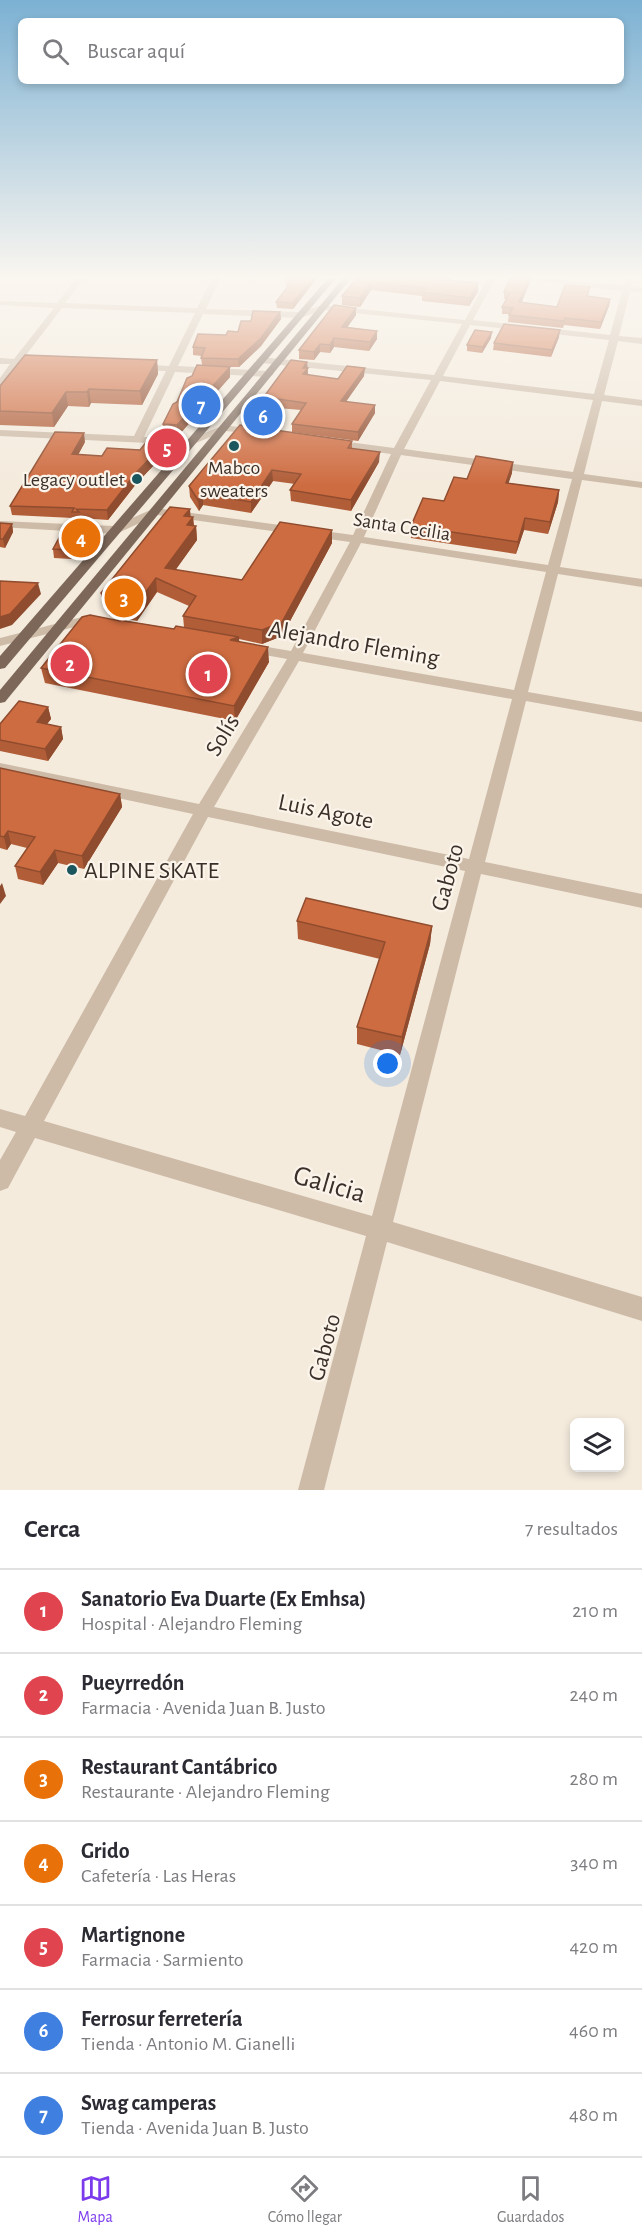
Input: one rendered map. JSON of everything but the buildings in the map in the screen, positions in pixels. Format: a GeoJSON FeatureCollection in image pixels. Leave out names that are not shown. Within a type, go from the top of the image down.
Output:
{"type":"FeatureCollection","features":[{"type":"Feature","properties":{"kind":"main road"},"geometry":{"type":"LineString","coordinates":[[0,665],[273,347]]}},
{"type":"Feature","properties":{"kind":"main road"},"geometry":{"type":"LineString","coordinates":[[0,699],[291,347]]}},
{"type":"Feature","properties":{"kind":"street"},"geometry":{"type":"LineString","coordinates":[[0,384],[29,347]]}},
{"type":"Feature","properties":{"kind":"street"},"geometry":{"type":"LineString","coordinates":[[136,440],[182,347]]}},
{"type":"Feature","properties":{"kind":"street","name":"Solís"},"geometry":{"type":"LineString","coordinates":[[0,1182],[203,810],[295,656],[357,539],[397,452],[455,347]]}},
{"type":"Feature","properties":{"kind":"street","name":"Gaboto"},"geometry":{"type":"LineString","coordinates":[[311,1490],[613,347]]}},
{"type":"Feature","properties":{"kind":"street"},"geometry":{"type":"LineString","coordinates":[[261,360],[437,378],[642,403]]}},
{"type":"Feature","properties":{"kind":"street"},"geometry":{"type":"LineString","coordinates":[[0,361],[53,364]]}},
{"type":"Feature","properties":{"kind":"street"},"geometry":{"type":"LineString","coordinates":[[124,367],[268,374]]}},
{"type":"Feature","properties":{"kind":"street"},"geometry":{"type":"LineString","coordinates":[[0,433],[191,442],[224,428],[270,434]]}},
{"type":"Feature","properties":{"kind":"street"},"geometry":{"type":"LineString","coordinates":[[316,441],[642,485]]}},
{"type":"Feature","properties":{"kind":"street"},"geometry":{"type":"LineString","coordinates":[[0,524],[116,530],[155,511]]}},
{"type":"Feature","properties":{"kind":"street","name":"Santa Cecilia"},"geometry":{"type":"LineString","coordinates":[[155,511],[357,539],[642,583]]}},
{"type":"Feature","properties":{"kind":"street"},"geometry":{"type":"LineString","coordinates":[[0,642],[90,619],[113,623]]}},
{"type":"Feature","properties":{"kind":"street","name":"Alejandro Fleming"},"geometry":{"type":"LineString","coordinates":[[238,646],[642,717]]}},
{"type":"Feature","properties":{"kind":"street","name":"Luis Agote"},"geometry":{"type":"LineString","coordinates":[[0,768],[642,901]]}},
{"type":"Feature","properties":{"kind":"street","name":"Galicia"},"geometry":{"type":"LineString","coordinates":[[0,1118],[380,1228],[642,1309]]}},
{"type":"Feature","properties":{"kind":"place","name":"Swag camperas"},"geometry":{"type":"Point","coordinates":[201,405]}},
{"type":"Feature","properties":{"kind":"place","name":"Ferrosur ferretería"},"geometry":{"type":"Point","coordinates":[263,416]}},
{"type":"Feature","properties":{"kind":"place","name":"Mabco sweaters"},"geometry":{"type":"Point","coordinates":[234,446]}},
{"type":"Feature","properties":{"kind":"place","name":"Martignone"},"geometry":{"type":"Point","coordinates":[167,448]}},
{"type":"Feature","properties":{"kind":"place","name":"Legacy outlet"},"geometry":{"type":"Point","coordinates":[137,479]}},
{"type":"Feature","properties":{"kind":"place","name":"Grido"},"geometry":{"type":"Point","coordinates":[81,538]}},
{"type":"Feature","properties":{"kind":"place","name":"Restaurant Cantábrico"},"geometry":{"type":"Point","coordinates":[124,598]}},
{"type":"Feature","properties":{"kind":"place","name":"Pueyrredón"},"geometry":{"type":"Point","coordinates":[70,664]}},
{"type":"Feature","properties":{"kind":"place","name":"Sanatorio Eva Duarte (Ex Emhsa)"},"geometry":{"type":"Point","coordinates":[208,674]}},
{"type":"Feature","properties":{"kind":"place","name":"ALPINE SKATE"},"geometry":{"type":"Point","coordinates":[72,870]}}]}
